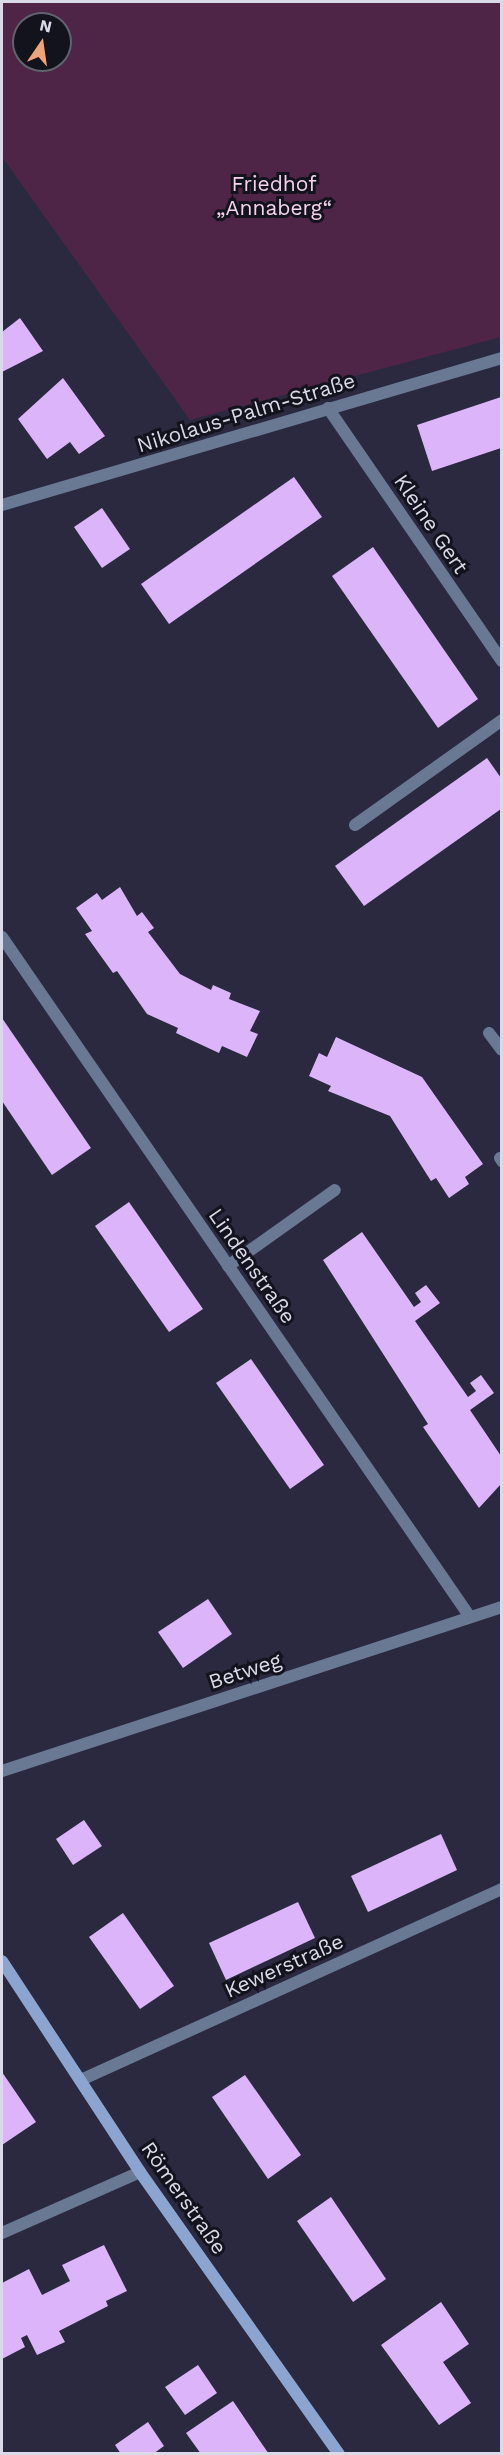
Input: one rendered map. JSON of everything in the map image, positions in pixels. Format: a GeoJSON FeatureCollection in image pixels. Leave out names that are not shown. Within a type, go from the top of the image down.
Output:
{"type":"FeatureCollection","features":[{"type":"Feature","properties":{"kind":"street","name":"Nikolaus-Palm-Straße"},"geometry":{"type":"LineString","coordinates":[[2,506],[501,358]]}},
{"type":"Feature","properties":{"kind":"street","name":"Kleine Gert"},"geometry":{"type":"LineString","coordinates":[[328,408],[501,661]]}},
{"type":"Feature","properties":{"kind":"street"},"geometry":{"type":"LineString","coordinates":[[355,825],[501,720]]}},
{"type":"Feature","properties":{"kind":"street","name":"Lindenstraße"},"geometry":{"type":"LineString","coordinates":[[2,937],[470,1617]]}},
{"type":"Feature","properties":{"kind":"street"},"geometry":{"type":"LineString","coordinates":[[489,1033],[501,1050]]}},
{"type":"Feature","properties":{"kind":"street"},"geometry":{"type":"LineString","coordinates":[[228,1266],[335,1190]]}},
{"type":"Feature","properties":{"kind":"street","name":"Betweg"},"geometry":{"type":"LineString","coordinates":[[2,1771],[501,1607]]}},
{"type":"Feature","properties":{"kind":"street","name":"Kewerstraße"},"geometry":{"type":"LineString","coordinates":[[83,2079],[501,1889]]}},
{"type":"Feature","properties":{"kind":"street","name":"Römerstraße"},"geometry":{"type":"LineString","coordinates":[[2,1961],[83,2079],[140,2172],[339,2454]]}},
{"type":"Feature","properties":{"kind":"street"},"geometry":{"type":"LineString","coordinates":[[2,2233],[140,2172]]}},
{"type":"Feature","properties":{"kind":"green space","name":"Friedhof „Annaberg“"},"geometry":{"type":"Polygon","coordinates":[[[2,2],[501,2],[501,337],[190,420],[2,157],[2,2]]]}},
{"type":"Feature","properties":{"kind":"building"},"geometry":{"type":"Polygon","coordinates":[[[20,318],[43,351],[2,372],[2,332],[20,318]]]}},
{"type":"Feature","properties":{"kind":"building"},"geometry":{"type":"Polygon","coordinates":[[[63,378],[105,436],[79,454],[70,442],[47,459],[18,419],[63,378]]]}},
{"type":"Feature","properties":{"kind":"building"},"geometry":{"type":"Polygon","coordinates":[[[501,397],[501,448],[432,471],[417,425],[501,397]]]}},
{"type":"Feature","properties":{"kind":"building"},"geometry":{"type":"Polygon","coordinates":[[[294,477],[322,517],[169,624],[141,584],[294,477]]]}},
{"type":"Feature","properties":{"kind":"building"},"geometry":{"type":"Polygon","coordinates":[[[102,508],[130,549],[102,568],[74,527],[102,508]]]}},
{"type":"Feature","properties":{"kind":"building"},"geometry":{"type":"Polygon","coordinates":[[[373,547],[478,699],[438,728],[332,576],[373,547]]]}},
{"type":"Feature","properties":{"kind":"building"},"geometry":{"type":"Polygon","coordinates":[[[487,758],[501,778],[501,809],[364,906],[335,866],[487,758]]]}},
{"type":"Feature","properties":{"kind":"building"},"geometry":{"type":"Polygon","coordinates":[[[120,887],[137,916],[142,912],[154,928],[148,932],[180,974],[211,990],[213,985],[231,993],[229,999],[260,1011],[250,1031],[258,1034],[247,1057],[222,1046],[219,1053],[176,1033],[178,1028],[147,1014],[117,971],[113,973],[85,934],[92,931],[76,908],[97,893],[102,900],[120,887]]]}},
{"type":"Feature","properties":{"kind":"building"},"geometry":{"type":"Polygon","coordinates":[[[2,1018],[91,1148],[52,1175],[2,1101],[2,1018]]]}},
{"type":"Feature","properties":{"kind":"building"},"geometry":{"type":"Polygon","coordinates":[[[336,1037],[422,1077],[483,1164],[465,1177],[469,1184],[449,1198],[436,1178],[431,1181],[390,1116],[328,1091],[331,1086],[309,1076],[319,1053],[327,1057],[336,1037]]]}},
{"type":"Feature","properties":{"kind":"building"},"geometry":{"type":"Polygon","coordinates":[[[129,1202],[203,1309],[169,1332],[95,1226],[129,1202]]]}},
{"type":"Feature","properties":{"kind":"building"},"geometry":{"type":"Polygon","coordinates":[[[362,1232],[414,1307],[421,1302],[415,1293],[426,1285],[440,1303],[415,1321],[468,1397],[476,1391],[470,1383],[481,1375],[494,1393],[470,1410],[501,1456],[501,1484],[479,1508],[423,1427],[428,1424],[323,1260],[362,1232]]]}},
{"type":"Feature","properties":{"kind":"building"},"geometry":{"type":"Polygon","coordinates":[[[251,1359],[324,1465],[290,1489],[216,1383],[251,1359]]]}},
{"type":"Feature","properties":{"kind":"building"},"geometry":{"type":"Polygon","coordinates":[[[208,1599],[232,1634],[183,1668],[158,1632],[208,1599]]]}},
{"type":"Feature","properties":{"kind":"building"},"geometry":{"type":"Polygon","coordinates":[[[84,1820],[102,1846],[73,1865],[56,1839],[84,1820]]]}},
{"type":"Feature","properties":{"kind":"building"},"geometry":{"type":"Polygon","coordinates":[[[441,1834],[457,1870],[368,1912],[351,1876],[441,1834]]]}},
{"type":"Feature","properties":{"kind":"building"},"geometry":{"type":"Polygon","coordinates":[[[298,1902],[315,1938],[226,1980],[209,1943],[298,1902]]]}},
{"type":"Feature","properties":{"kind":"building"},"geometry":{"type":"Polygon","coordinates":[[[123,1913],[174,1986],[140,2009],[89,1937],[123,1913]]]}},
{"type":"Feature","properties":{"kind":"building"},"geometry":{"type":"Polygon","coordinates":[[[2,2072],[36,2122],[2,2145],[2,2072]]]}},
{"type":"Feature","properties":{"kind":"building"},"geometry":{"type":"Polygon","coordinates":[[[245,2075],[301,2155],[268,2179],[212,2097],[245,2075]]]}},
{"type":"Feature","properties":{"kind":"building"},"geometry":{"type":"Polygon","coordinates":[[[331,2197],[386,2279],[353,2302],[297,2221],[331,2197]]]}},
{"type":"Feature","properties":{"kind":"building"},"geometry":{"type":"Polygon","coordinates":[[[104,2245],[127,2291],[106,2301],[108,2306],[59,2331],[65,2342],[37,2355],[27,2335],[21,2338],[25,2347],[2,2359],[2,2283],[29,2269],[42,2295],[70,2281],[62,2265],[104,2245]]]}},
{"type":"Feature","properties":{"kind":"building"},"geometry":{"type":"Polygon","coordinates":[[[441,2302],[469,2344],[443,2362],[471,2403],[439,2425],[381,2345],[441,2302]]]}},
{"type":"Feature","properties":{"kind":"building"},"geometry":{"type":"Polygon","coordinates":[[[198,2365],[217,2393],[185,2415],[165,2387],[198,2365]]]}},
{"type":"Feature","properties":{"kind":"building"},"geometry":{"type":"Polygon","coordinates":[[[233,2401],[269,2454],[201,2454],[186,2433],[233,2401]]]}},
{"type":"Feature","properties":{"kind":"building"},"geometry":{"type":"Polygon","coordinates":[[[148,2422],[164,2446],[153,2454],[121,2454],[115,2445],[148,2422]]]}}]}
